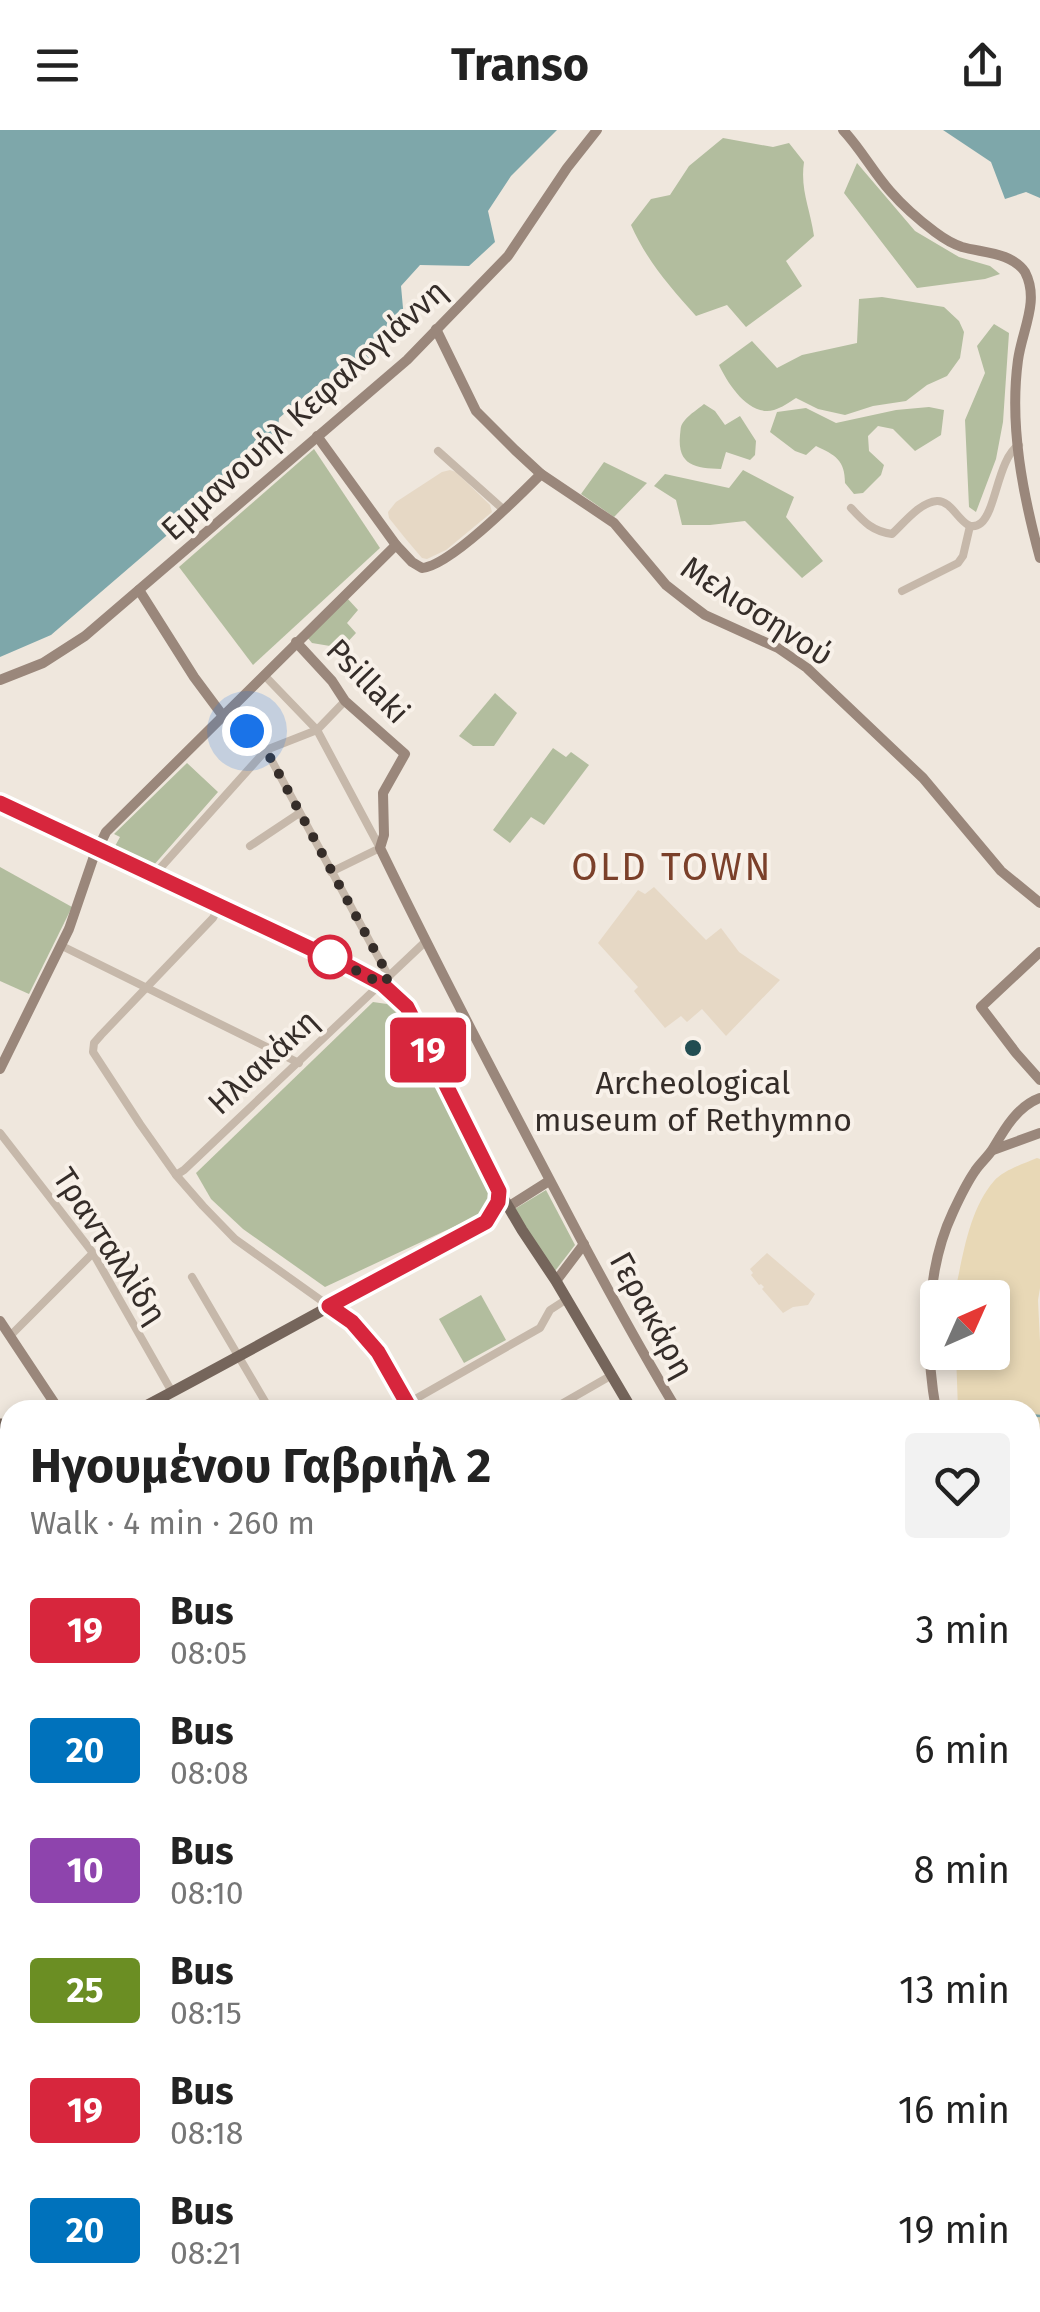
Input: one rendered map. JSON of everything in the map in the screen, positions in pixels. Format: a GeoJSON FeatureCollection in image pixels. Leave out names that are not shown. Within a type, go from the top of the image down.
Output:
{"type":"FeatureCollection","features":[{"type":"Feature","properties":{"kind":"main road"},"geometry":{"type":"LineString","coordinates":[[0,803],[386,980],[407,1007],[508,1207],[626,1400]]}},
{"type":"Feature","properties":{"kind":"main road"},"geometry":{"type":"LineString","coordinates":[[486,1222],[498,1202],[499,1191]]}},
{"type":"Feature","properties":{"kind":"main road"},"geometry":{"type":"LineString","coordinates":[[157,1400],[486,1222],[496,1221],[522,1230]]}},
{"type":"Feature","properties":{"kind":"main road"},"geometry":{"type":"LineString","coordinates":[[329,1306],[352,1322],[378,1352],[401,1400]]}},
{"type":"Feature","properties":{"kind":"street","name":"Εμμανουήλ Κεφαλογιάννη"},"geometry":{"type":"LineString","coordinates":[[0,680],[63,652],[397,369],[508,256],[597,130]]}},
{"type":"Feature","properties":{"kind":"street"},"geometry":{"type":"LineString","coordinates":[[842,130],[887,188],[937,234],[960,246],[1007,258],[1028,276],[1034,305],[1018,358],[1016,397],[1020,463],[1040,558]]}},
{"type":"Feature","properties":{"kind":"street","name":"Μελισσηνού"},"geometry":{"type":"LineString","coordinates":[[436,328],[476,412],[541,474],[614,523],[666,585],[705,615],[778,648],[807,668],[923,778],[1001,870],[1040,903]]}},
{"type":"Feature","properties":{"kind":"street"},"geometry":{"type":"LineString","coordinates":[[317,436],[396,545],[412,562],[426,568],[453,552],[541,474]]}},
{"type":"Feature","properties":{"kind":"street"},"geometry":{"type":"LineString","coordinates":[[850,508],[868,526],[892,534],[926,504],[940,500],[949,504],[963,522],[978,525],[985,519],[1012,448],[1019,444]]}},
{"type":"Feature","properties":{"kind":"street"},"geometry":{"type":"LineString","coordinates":[[438,452],[504,510]]}},
{"type":"Feature","properties":{"kind":"street"},"geometry":{"type":"LineString","coordinates":[[902,591],[958,563],[964,556],[970,526]]}},
{"type":"Feature","properties":{"kind":"street"},"geometry":{"type":"LineString","coordinates":[[0,1069],[62,946],[106,832],[396,545]]}},
{"type":"Feature","properties":{"kind":"street"},"geometry":{"type":"LineString","coordinates":[[142,588],[194,677],[225,713],[266,750],[386,980]]}},
{"type":"Feature","properties":{"kind":"street","name":"Psillaki"},"geometry":{"type":"LineString","coordinates":[[296,642],[332,681],[345,702],[405,754],[383,792],[384,835],[380,848]]}},
{"type":"Feature","properties":{"kind":"street"},"geometry":{"type":"LineString","coordinates":[[264,675],[317,730],[380,848],[331,872]]}},
{"type":"Feature","properties":{"kind":"street"},"geometry":{"type":"LineString","coordinates":[[154,875],[266,750],[317,730],[345,702]]}},
{"type":"Feature","properties":{"kind":"street"},"geometry":{"type":"LineString","coordinates":[[250,846],[298,814]]}},
{"type":"Feature","properties":{"kind":"street","name":"Γερακάρη"},"geometry":{"type":"LineString","coordinates":[[380,848],[549,1181],[672,1400]]}},
{"type":"Feature","properties":{"kind":"street"},"geometry":{"type":"LineString","coordinates":[[220,904],[212,918],[94,1043],[94,1052],[176,1175],[235,1239],[329,1306]]}},
{"type":"Feature","properties":{"kind":"street","name":"Ηλιακάκη"},"geometry":{"type":"LineString","coordinates":[[176,1175],[425,942]]}},
{"type":"Feature","properties":{"kind":"street"},"geometry":{"type":"LineString","coordinates":[[62,946],[299,1063]]}},
{"type":"Feature","properties":{"kind":"street"},"geometry":{"type":"LineString","coordinates":[[1040,952],[981,1007],[1040,1080]]}},
{"type":"Feature","properties":{"kind":"street"},"geometry":{"type":"LineString","coordinates":[[431,1054],[471,1032]]}},
{"type":"Feature","properties":{"kind":"street"},"geometry":{"type":"LineString","coordinates":[[934,1400],[930,1376],[932,1291],[951,1215],[1000,1133],[1030,1102],[1040,1098]]}},
{"type":"Feature","properties":{"kind":"street"},"geometry":{"type":"LineString","coordinates":[[993,1150],[1040,1132]]}},
{"type":"Feature","properties":{"kind":"street","name":"Τρανταλλίδη"},"geometry":{"type":"LineString","coordinates":[[0,1133],[93,1253],[172,1392]]}},
{"type":"Feature","properties":{"kind":"street"},"geometry":{"type":"LineString","coordinates":[[508,1207],[549,1181]]}},
{"type":"Feature","properties":{"kind":"street"},"geometry":{"type":"LineString","coordinates":[[556,1280],[584,1244]]}},
{"type":"Feature","properties":{"kind":"street"},"geometry":{"type":"LineString","coordinates":[[10,1336],[93,1253]]}},
{"type":"Feature","properties":{"kind":"street"},"geometry":{"type":"LineString","coordinates":[[192,1277],[264,1400]]}},
{"type":"Feature","properties":{"kind":"street"},"geometry":{"type":"LineString","coordinates":[[418,1400],[540,1328],[550,1310],[568,1300]]}},
{"type":"Feature","properties":{"kind":"street"},"geometry":{"type":"LineString","coordinates":[[0,1321],[53,1400]]}},
{"type":"Feature","properties":{"kind":"street"},"geometry":{"type":"LineString","coordinates":[[568,1400],[612,1375]]}},
{"type":"Feature","properties":{"kind":"street"},"geometry":{"type":"LineString","coordinates":[[48,1400],[49,1394]]}},
{"type":"Feature","properties":{"kind":"green space"},"geometry":{"type":"Polygon","coordinates":[[[723,138],[773,147],[789,143],[804,162],[804,190],[814,236],[786,261],[802,286],[746,327],[727,305],[696,316],[652,262],[631,225],[651,199],[670,195],[689,166],[723,138]]]}},
{"type":"Feature","properties":{"kind":"green space"},"geometry":{"type":"Polygon","coordinates":[[[857,163],[915,231],[959,257],[990,266],[1000,274],[917,288],[844,193],[857,163]]]}},
{"type":"Feature","properties":{"kind":"green space"},"geometry":{"type":"Polygon","coordinates":[[[882,297],[944,307],[964,332],[960,358],[947,376],[906,401],[845,415],[818,409],[796,398],[765,411],[740,397],[719,365],[752,341],[777,368],[802,355],[857,343],[859,299],[882,297]]]}},
{"type":"Feature","properties":{"kind":"green space"},"geometry":{"type":"Polygon","coordinates":[[[994,324],[1009,333],[1003,422],[996,459],[976,512],[969,507],[965,420],[985,373],[977,346],[994,324]]]}},
{"type":"Feature","properties":{"kind":"green space"},"geometry":{"type":"Polygon","coordinates":[[[704,404],[725,425],[740,416],[756,441],[755,455],[750,460],[726,452],[721,469],[696,466],[685,459],[680,445],[681,425],[704,404]]]}},
{"type":"Feature","properties":{"kind":"green space"},"geometry":{"type":"Polygon","coordinates":[[[929,407],[944,410],[941,435],[915,451],[893,429],[878,426],[868,436],[869,451],[884,465],[881,475],[863,493],[854,494],[845,483],[841,464],[834,456],[816,446],[806,455],[795,451],[770,432],[777,412],[806,408],[836,423],[929,407]]]}},
{"type":"Feature","properties":{"kind":"green space"},"geometry":{"type":"Polygon","coordinates":[[[314,449],[380,548],[253,665],[179,567],[314,449]]]}},
{"type":"Feature","properties":{"kind":"green space"},"geometry":{"type":"Polygon","coordinates":[[[604,462],[647,483],[614,517],[581,494],[604,462]]]}},
{"type":"Feature","properties":{"kind":"green space"},"geometry":{"type":"Polygon","coordinates":[[[743,470],[794,497],[786,517],[823,561],[802,578],[745,521],[682,525],[676,500],[654,486],[665,474],[729,488],[743,470]]]}},
{"type":"Feature","properties":{"kind":"green space"},"geometry":{"type":"Polygon","coordinates":[[[347,598],[358,610],[347,623],[356,633],[342,648],[312,643],[306,636],[347,598]]]}},
{"type":"Feature","properties":{"kind":"green space"},"geometry":{"type":"Polygon","coordinates":[[[495,693],[517,713],[494,746],[473,746],[459,736],[495,693]]]}},
{"type":"Feature","properties":{"kind":"green space"},"geometry":{"type":"Polygon","coordinates":[[[553,748],[566,757],[571,752],[589,765],[544,825],[531,817],[510,843],[493,830],[553,748]]]}},
{"type":"Feature","properties":{"kind":"green space"},"geometry":{"type":"Polygon","coordinates":[[[187,763],[218,792],[153,866],[114,848],[120,837],[114,834],[187,763]]]}},
{"type":"Feature","properties":{"kind":"green space"},"geometry":{"type":"Polygon","coordinates":[[[0,867],[72,907],[29,994],[0,981],[0,867]]]}},
{"type":"Feature","properties":{"kind":"green space"},"geometry":{"type":"Polygon","coordinates":[[[373,1002],[387,1004],[404,1020],[491,1199],[479,1215],[325,1287],[243,1229],[211,1199],[196,1173],[373,1002]]]}},
{"type":"Feature","properties":{"kind":"green space"},"geometry":{"type":"Polygon","coordinates":[[[546,1190],[575,1245],[555,1271],[513,1210],[546,1190]]]}},
{"type":"Feature","properties":{"kind":"green space"},"geometry":{"type":"Polygon","coordinates":[[[481,1295],[506,1340],[464,1363],[439,1319],[481,1295]]]}},
{"type":"Feature","properties":{"kind":"sand"},"geometry":{"type":"Polygon","coordinates":[[[1040,1159],[1040,1400],[958,1400],[957,1370],[1010,1370],[1010,1280],[958,1280],[978,1206],[1003,1174],[1040,1159]]]}},
{"type":"Feature","properties":{"kind":"shaded area"},"geometry":{"type":"Polygon","coordinates":[[[450,470],[490,505],[492,512],[446,550],[422,558],[388,512],[396,502],[450,470]]]}},
{"type":"Feature","properties":{"kind":"shaded area"},"geometry":{"type":"Polygon","coordinates":[[[654,887],[706,940],[721,928],[739,952],[780,980],[726,1036],[702,1009],[687,1022],[681,1016],[665,1028],[634,991],[638,987],[598,943],[638,890],[645,894],[654,887]]]}},
{"type":"Feature","properties":{"kind":"shaded area"},"geometry":{"type":"Polygon","coordinates":[[[767,1253],[815,1294],[808,1305],[783,1313],[762,1289],[750,1269],[767,1253]]]}},
{"type":"Feature","properties":{"kind":"water"},"geometry":{"type":"Polygon","coordinates":[[[0,130],[557,130],[511,176],[488,211],[495,242],[469,266],[420,265],[401,286],[405,330],[335,390],[323,381],[279,418],[277,441],[207,493],[201,506],[51,635],[0,657],[0,130]]]}},
{"type":"Feature","properties":{"kind":"water"},"geometry":{"type":"Polygon","coordinates":[[[943,130],[1040,130],[1040,198],[1026,192],[1005,199],[991,162],[943,130]]]}},
{"type":"Feature","properties":{"kind":"bus line","name":"19"},"geometry":{"type":"LineString","coordinates":[[0,803],[352,968],[382,984],[407,1007],[499,1191],[498,1202],[486,1222],[329,1306],[357,1326],[378,1352],[405,1400]]}},
{"type":"Feature","properties":{"kind":"place","name":"Archeological museum of Rethymno"},"geometry":{"type":"Point","coordinates":[693,1048]}},
{"type":"Feature","properties":{"kind":"district","name":"OLD TOWN"},"geometry":{"type":"Point","coordinates":[672,867]}},
{"type":"Feature","properties":{"kind":"route"},"geometry":{"type":"LineString","coordinates":[[247,731],[266,750],[389,977],[382,984],[330,957]]}}]}
